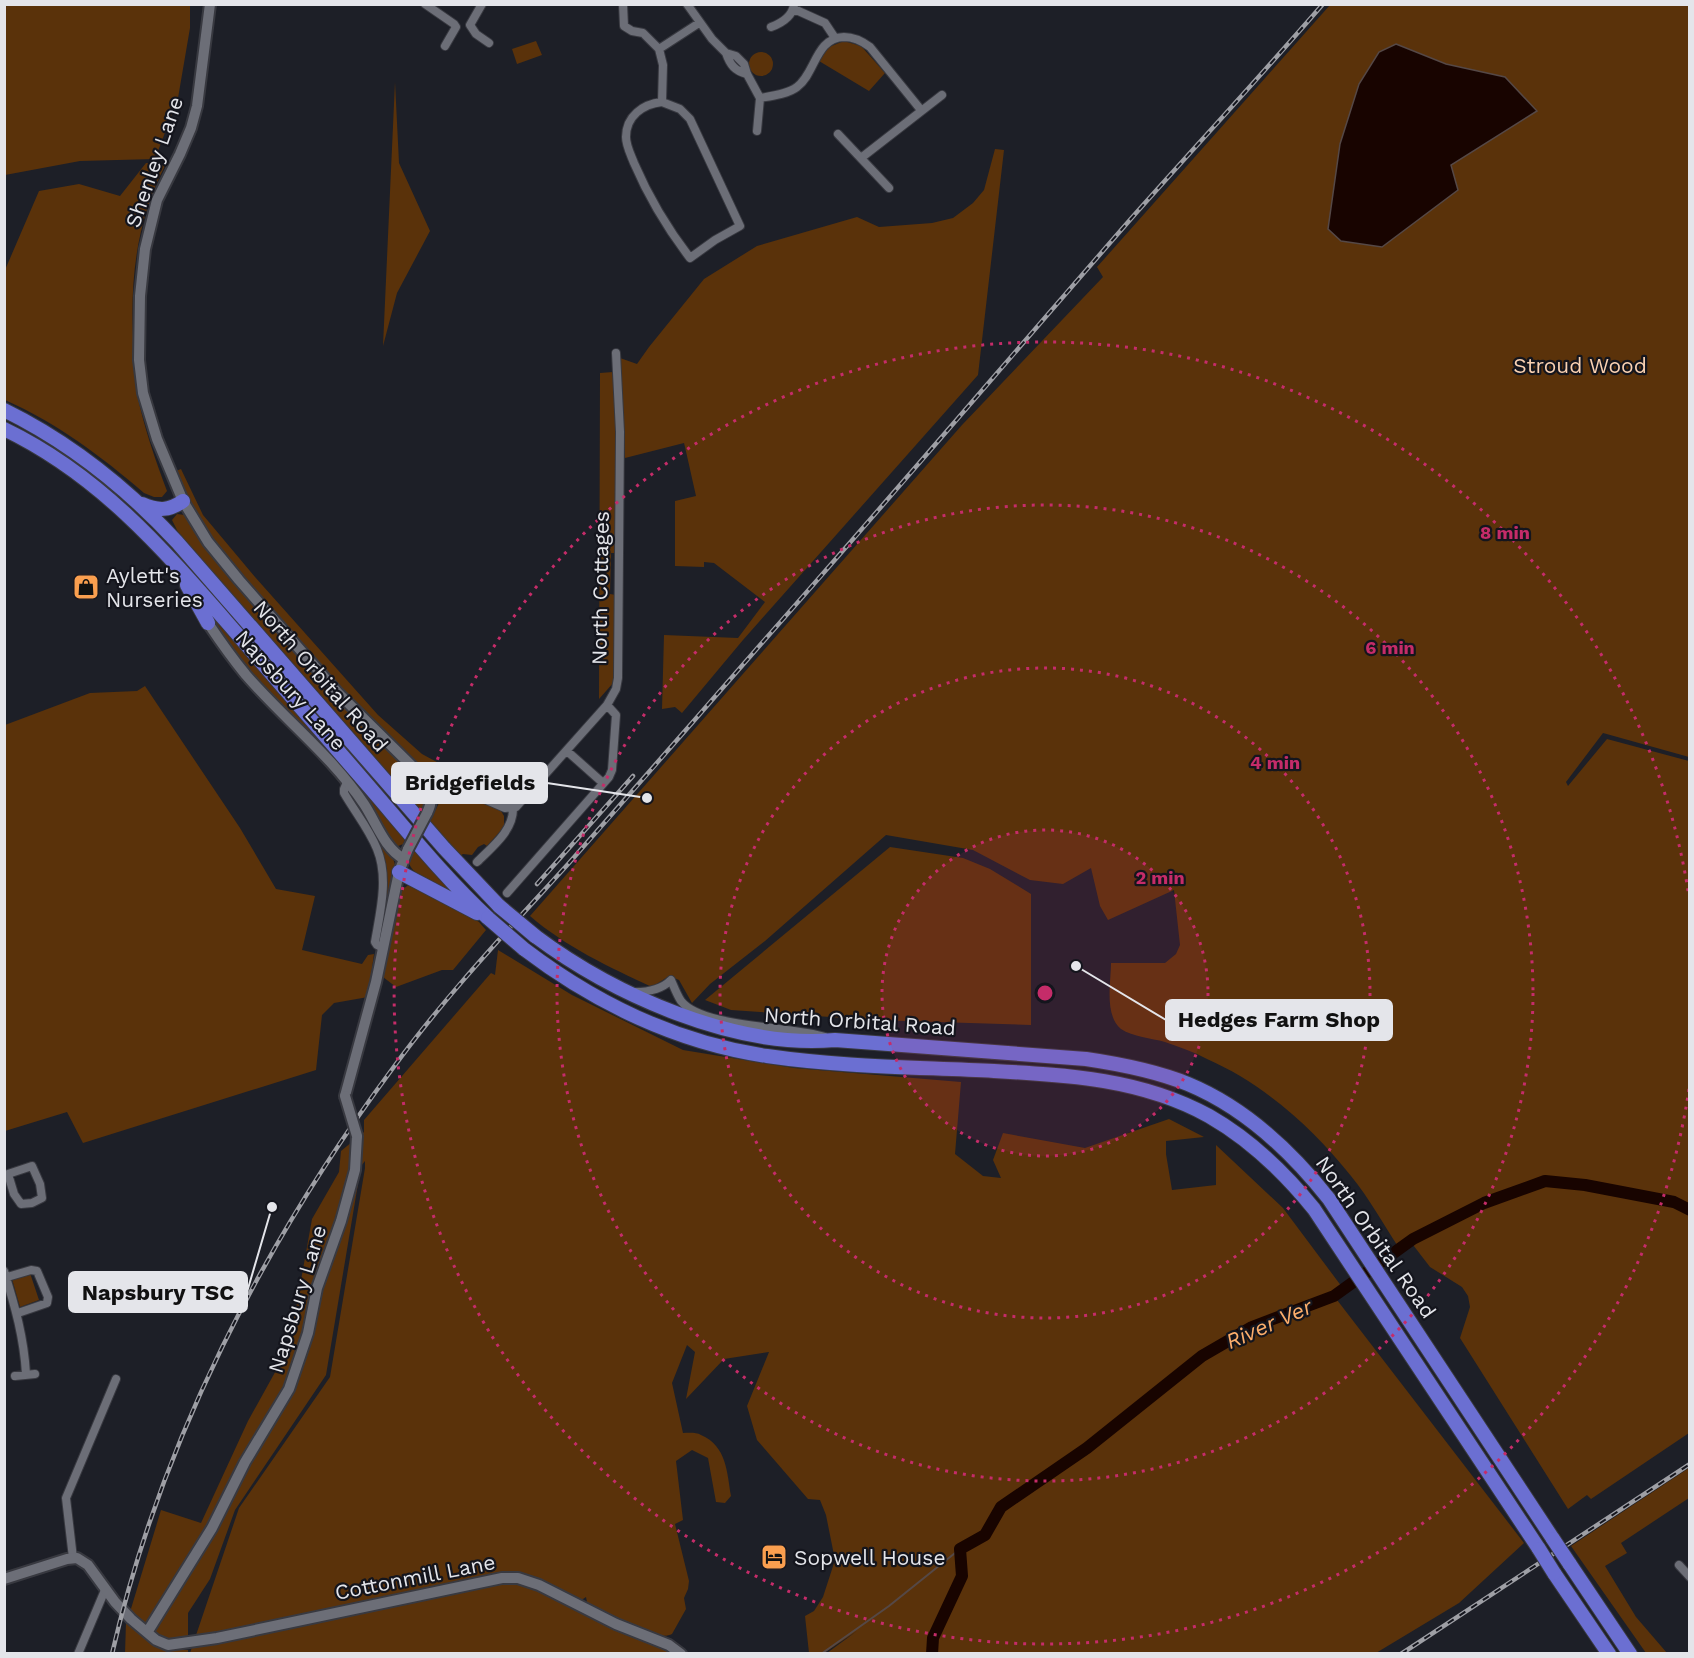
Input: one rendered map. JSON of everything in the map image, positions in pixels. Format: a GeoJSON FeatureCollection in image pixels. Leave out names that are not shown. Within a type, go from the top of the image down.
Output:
{"type":"FeatureCollection","features":[{"type":"Feature","properties":{"kind":"highway","name":"North Orbital Road"},"geometry":{"type":"LineString","coordinates":[[4,410],[39,428],[83,456],[140,503],[177,542],[444,848],[499,906],[566,958],[669,1011],[736,1030],[812,1042],[835,1040],[1086,1059],[1124,1065],[1187,1084],[1244,1115],[1277,1141],[1310,1175],[1329,1199],[1630,1653]]}},
{"type":"Feature","properties":{"kind":"highway","name":"North Orbital Road"},"geometry":{"type":"LineString","coordinates":[[4,429],[66,464],[98,488],[136,522],[181,570],[392,814],[488,918],[557,974],[607,1003],[661,1027],[732,1049],[805,1061],[1083,1077],[1143,1089],[1170,1098],[1209,1116],[1243,1138],[1265,1156],[1314,1209],[1609,1653]]}},
{"type":"Feature","properties":{"kind":"highway"},"geometry":{"type":"LineString","coordinates":[[140,503],[154,509],[178,505]]}},
{"type":"Feature","properties":{"kind":"highway"},"geometry":{"type":"LineString","coordinates":[[177,542],[168,521],[178,505]]}},
{"type":"Feature","properties":{"kind":"highway"},"geometry":{"type":"LineString","coordinates":[[181,570],[190,592],[208,622]]}},
{"type":"Feature","properties":{"kind":"highway"},"geometry":{"type":"LineString","coordinates":[[404,860],[488,918]]}},
{"type":"Feature","properties":{"kind":"street","name":"Shenley Lane"},"geometry":{"type":"LineString","coordinates":[[210,4],[197,106],[184,145],[163,186],[153,213],[145,249],[140,296],[140,360],[143,393],[178,505],[239,580],[359,715],[423,777],[430,789]]}},
{"type":"Feature","properties":{"kind":"street"},"geometry":{"type":"LineString","coordinates":[[482,4],[470,25],[471,29],[489,43]]}},
{"type":"Feature","properties":{"kind":"street"},"geometry":{"type":"LineString","coordinates":[[623,4],[624,26],[632,31],[643,33],[659,49],[663,65],[662,102]]}},
{"type":"Feature","properties":{"kind":"street"},"geometry":{"type":"LineString","coordinates":[[687,4],[699,23],[726,53],[736,56],[744,64],[760,98],[757,131]]}},
{"type":"Feature","properties":{"kind":"street"},"geometry":{"type":"LineString","coordinates":[[431,6],[456,27],[445,46]]}},
{"type":"Feature","properties":{"kind":"street"},"geometry":{"type":"LineString","coordinates":[[771,27],[782,23],[794,7],[825,23],[835,38]]}},
{"type":"Feature","properties":{"kind":"street"},"geometry":{"type":"LineString","coordinates":[[659,49],[699,23]]}},
{"type":"Feature","properties":{"kind":"street"},"geometry":{"type":"LineString","coordinates":[[760,98],[792,90],[805,80],[823,47],[835,38],[852,38],[870,47],[921,110]]}},
{"type":"Feature","properties":{"kind":"street"},"geometry":{"type":"LineString","coordinates":[[861,158],[942,94]]}},
{"type":"Feature","properties":{"kind":"street"},"geometry":{"type":"LineString","coordinates":[[662,102],[681,109],[690,119],[740,226],[690,258],[665,225],[645,191],[627,145],[626,135],[629,123],[637,111],[648,104],[662,102]]}},
{"type":"Feature","properties":{"kind":"street"},"geometry":{"type":"LineString","coordinates":[[838,134],[889,188]]}},
{"type":"Feature","properties":{"kind":"street","name":"North Cottages"},"geometry":{"type":"LineString","coordinates":[[477,862],[510,826],[513,808],[519,805],[608,705],[616,689],[620,470],[616,353]]}},
{"type":"Feature","properties":{"kind":"street","name":"Napsbury Lane"},"geometry":{"type":"LineString","coordinates":[[148,1631],[212,1528],[245,1462],[289,1389],[308,1333],[317,1288],[341,1221],[355,1170],[357,1136],[345,1096],[404,860],[393,852],[365,806],[347,782],[310,738],[246,675],[208,622]]}},
{"type":"Feature","properties":{"kind":"street"},"geometry":{"type":"LineString","coordinates":[[507,893],[612,770],[616,715],[608,705]]}},
{"type":"Feature","properties":{"kind":"street"},"geometry":{"type":"LineString","coordinates":[[567,751],[603,783]]}},
{"type":"Feature","properties":{"kind":"street","name":"Napsbury Lane"},"geometry":{"type":"LineString","coordinates":[[347,782],[344,793],[372,840],[381,862],[383,877],[375,942],[383,948]]}},
{"type":"Feature","properties":{"kind":"street"},"geometry":{"type":"LineString","coordinates":[[404,860],[432,801],[430,789],[446,784],[453,785],[505,808],[513,808]]}},
{"type":"Feature","properties":{"kind":"street"},"geometry":{"type":"LineString","coordinates":[[628,991],[649,992],[666,985],[671,980],[683,1003],[694,1011],[759,1027],[812,1033],[835,1040]]}},
{"type":"Feature","properties":{"kind":"street"},"geometry":{"type":"LineString","coordinates":[[32,1166],[40,1184],[42,1198],[32,1203],[21,1204],[6,1175],[32,1166]]}},
{"type":"Feature","properties":{"kind":"street"},"geometry":{"type":"LineString","coordinates":[[15,1376],[31,1374],[18,1313],[5,1276],[31,1270],[37,1271],[48,1297],[47,1303],[18,1313]]}},
{"type":"Feature","properties":{"kind":"street"},"geometry":{"type":"LineString","coordinates":[[4,1579],[73,1558],[66,1498],[116,1379]]}},
{"type":"Feature","properties":{"kind":"street","name":"Cottonmill Lane"},"geometry":{"type":"LineString","coordinates":[[73,1558],[81,1560],[93,1570],[105,1590],[130,1619],[162,1644],[175,1645],[217,1638],[418,1594],[502,1578],[518,1578],[539,1585],[630,1631],[669,1645],[681,1653]]}},
{"type":"Feature","properties":{"kind":"street"},"geometry":{"type":"LineString","coordinates":[[1679,1565],[1689,1577]]}},
{"type":"Feature","properties":{"kind":"street"},"geometry":{"type":"LineString","coordinates":[[78,1653],[105,1590]]}},
{"type":"Feature","properties":{"kind":"green space"},"geometry":{"type":"Polygon","coordinates":[[[5,4],[190,5],[190,28],[178,98],[155,159],[80,161],[5,175],[5,4]]]}},
{"type":"Feature","properties":{"kind":"green space","name":"Stroud Wood"},"geometry":{"type":"Polygon","coordinates":[[[1330,5],[1689,5],[1689,757],[1603,733],[1566,782],[1568,786],[1607,739],[1689,761],[1689,1433],[1591,1499],[1587,1495],[1568,1509],[1460,1338],[1470,1307],[1468,1296],[1462,1287],[1430,1267],[1410,1241],[1399,1248],[1364,1193],[1336,1158],[1304,1124],[1268,1094],[1202,1056],[1165,1042],[1131,1034],[1121,1029],[1116,1023],[1110,1007],[1111,963],[1165,963],[1176,954],[1180,945],[1174,890],[1108,920],[1100,906],[1091,868],[1063,884],[1030,880],[973,850],[886,835],[765,941],[710,984],[692,1003],[679,980],[669,976],[652,987],[573,947],[530,916],[962,425],[1103,277],[1097,267],[1330,5]],[[1396,44],[1450,165],[1537,111],[1446,64],[1396,44]]]}},
{"type":"Feature","properties":{"kind":"green space"},"geometry":{"type":"Polygon","coordinates":[[[536,41],[542,55],[517,64],[512,49],[536,41]]]}},
{"type":"Feature","properties":{"kind":"green space"},"geometry":{"type":"Polygon","coordinates":[[[844,41],[861,46],[885,73],[869,91],[819,61],[829,47],[844,41]]]}},
{"type":"Feature","properties":{"kind":"green space"},"geometry":{"type":"Polygon","coordinates":[[[761,52],[769,56],[773,64],[769,72],[761,76],[753,72],[749,64],[753,56],[761,52]]]}},
{"type":"Feature","properties":{"kind":"green space"},"geometry":{"type":"Polygon","coordinates":[[[395,82],[399,163],[430,231],[397,293],[383,346],[395,82]]]}},
{"type":"Feature","properties":{"kind":"green space"},"geometry":{"type":"Polygon","coordinates":[[[995,149],[1004,150],[978,375],[743,640],[682,713],[675,707],[662,709],[664,635],[738,638],[765,602],[714,563],[704,562],[704,567],[675,566],[675,501],[696,496],[684,443],[625,458],[620,358],[637,364],[704,279],[757,246],[857,217],[879,227],[932,223],[953,218],[973,203],[984,190],[995,149]]]}},
{"type":"Feature","properties":{"kind":"green space"},"geometry":{"type":"Polygon","coordinates":[[[146,163],[166,164],[147,209],[137,255],[133,303],[135,378],[143,419],[167,491],[162,497],[144,493],[78,441],[43,419],[5,400],[5,270],[39,191],[79,184],[120,196],[146,163]]]}},
{"type":"Feature","properties":{"kind":"green space"},"geometry":{"type":"Polygon","coordinates":[[[613,372],[617,447],[616,553],[611,553],[610,594],[616,595],[614,682],[599,699],[600,373],[613,372]]]}},
{"type":"Feature","properties":{"kind":"green space"},"geometry":{"type":"Polygon","coordinates":[[[181,469],[203,515],[378,715],[422,754],[509,801],[506,804],[458,783],[431,777],[347,695],[246,582],[206,529],[193,509],[176,471],[181,469]]]}},
{"type":"Feature","properties":{"kind":"green space"},"geometry":{"type":"Polygon","coordinates":[[[177,514],[185,515],[212,555],[414,776],[424,793],[421,812],[178,532],[172,520],[177,514]]]}},
{"type":"Feature","properties":{"kind":"green space"},"geometry":{"type":"Polygon","coordinates":[[[211,612],[405,839],[403,844],[396,847],[262,688],[207,616],[211,612]]]}},
{"type":"Feature","properties":{"kind":"green space"},"geometry":{"type":"Polygon","coordinates":[[[145,686],[240,828],[276,889],[315,896],[302,950],[362,964],[368,955],[374,954],[368,997],[334,1003],[322,1015],[316,1070],[83,1143],[67,1112],[5,1131],[5,725],[90,693],[137,691],[145,686]]]}},
{"type":"Feature","properties":{"kind":"green space"},"geometry":{"type":"Polygon","coordinates":[[[450,787],[501,811],[504,816],[504,827],[487,846],[484,844],[478,847],[472,855],[463,854],[458,857],[429,824],[446,788],[450,787]]]}},
{"type":"Feature","properties":{"kind":"green space"},"geometry":{"type":"Polygon","coordinates":[[[360,803],[385,842],[395,865],[394,886],[384,922],[380,922],[385,875],[356,806],[360,803]]]}},
{"type":"Feature","properties":{"kind":"green space"},"geometry":{"type":"Polygon","coordinates":[[[890,847],[963,858],[990,869],[1031,894],[1031,1025],[873,1020],[731,1010],[705,1000],[890,847]]]}},
{"type":"Feature","properties":{"kind":"green space"},"geometry":{"type":"Polygon","coordinates":[[[414,848],[459,898],[416,873],[409,862],[414,848]]]}},
{"type":"Feature","properties":{"kind":"green space"},"geometry":{"type":"Polygon","coordinates":[[[415,884],[479,922],[486,930],[453,970],[442,970],[396,987],[383,977],[400,895],[406,887],[415,884]]]}},
{"type":"Feature","properties":{"kind":"green space"},"geometry":{"type":"Polygon","coordinates":[[[498,950],[572,995],[683,1050],[794,1068],[961,1082],[955,1154],[983,1176],[1001,1178],[993,1160],[1003,1133],[1085,1148],[1169,1119],[1204,1137],[1166,1141],[1172,1190],[1216,1185],[1216,1145],[1283,1208],[1342,1287],[1334,1296],[1524,1543],[1459,1603],[1376,1653],[827,1653],[857,1631],[824,1653],[809,1653],[805,1616],[814,1611],[823,1597],[835,1560],[826,1515],[820,1500],[808,1499],[757,1440],[747,1406],[769,1352],[724,1359],[686,1399],[695,1352],[687,1345],[672,1383],[683,1433],[699,1434],[716,1446],[727,1469],[731,1496],[725,1503],[716,1502],[708,1458],[692,1450],[676,1461],[683,1520],[675,1524],[689,1581],[684,1598],[686,1609],[672,1634],[665,1636],[643,1632],[588,1607],[586,1597],[571,1607],[669,1653],[190,1653],[239,1508],[330,1377],[365,1161],[361,1166],[326,1375],[235,1510],[210,1579],[188,1613],[188,1638],[169,1639],[156,1634],[130,1612],[161,1510],[201,1523],[248,1421],[289,1347],[312,1219],[339,1172],[341,1151],[364,1132],[364,1120],[491,973],[495,975],[498,950]]]}},
{"type":"Feature","properties":{"kind":"green space"},"geometry":{"type":"Polygon","coordinates":[[[30,1273],[39,1300],[20,1307],[12,1279],[30,1273]]]}},
{"type":"Feature","properties":{"kind":"green space"},"geometry":{"type":"Polygon","coordinates":[[[1689,1468],[1689,1498],[1621,1543],[1627,1553],[1605,1566],[1636,1617],[1667,1653],[1646,1653],[1571,1546],[1689,1468]]]}},
{"type":"Feature","properties":{"kind":"green space"},"geometry":{"type":"Polygon","coordinates":[[[126,1622],[165,1649],[188,1650],[188,1653],[125,1654],[126,1622]]]}},
{"type":"Feature","properties":{"kind":"shaded area"},"geometry":{"type":"Polygon","coordinates":[[[1396,44],[1446,64],[1505,77],[1537,111],[1451,165],[1458,190],[1382,247],[1341,241],[1328,229],[1340,144],[1359,84],[1379,52],[1396,44]]]}},
{"type":"Feature","properties":{"kind":"waterway","name":"River Ver"},"geometry":{"type":"LineString","coordinates":[[932,1654],[933,1638],[962,1576],[960,1549],[985,1535],[1001,1507],[1087,1448],[1202,1356],[1252,1327],[1334,1296],[1413,1239],[1484,1203],[1545,1181],[1585,1185],[1674,1202],[1690,1210]]}},
{"type":"Feature","properties":{"kind":"waterway"},"geometry":{"type":"LineString","coordinates":[[821,1654],[889,1606],[960,1549]]}},
{"type":"Feature","properties":{"kind":"railway"},"geometry":{"type":"LineString","coordinates":[[112,1654],[133,1575],[158,1497],[188,1421],[222,1346],[260,1274],[302,1203],[346,1134],[393,1068],[434,1014],[478,963],[569,863],[1129,221],[1323,4]]}},
{"type":"Feature","properties":{"kind":"railway"},"geometry":{"type":"LineString","coordinates":[[537,884],[633,776]]}},
{"type":"Feature","properties":{"kind":"railway"},"geometry":{"type":"LineString","coordinates":[[1401,1654],[1690,1464]]}},
{"type":"Feature","properties":{"kind":"place","name":"Aylett's Nurseries"},"geometry":{"type":"Point","coordinates":[86,587]}},
{"type":"Feature","properties":{"kind":"place","name":"Bridgefields"},"geometry":{"type":"Point","coordinates":[647,798]}},
{"type":"Feature","properties":{"kind":"place","name":"Hedges Farm Shop"},"geometry":{"type":"Point","coordinates":[1076,966]}},
{"type":"Feature","properties":{"kind":"place","name":"Napsbury TSC"},"geometry":{"type":"Point","coordinates":[272,1207]}},
{"type":"Feature","properties":{"kind":"place","name":"Sopwell House"},"geometry":{"type":"Point","coordinates":[774,1557]}}]}
